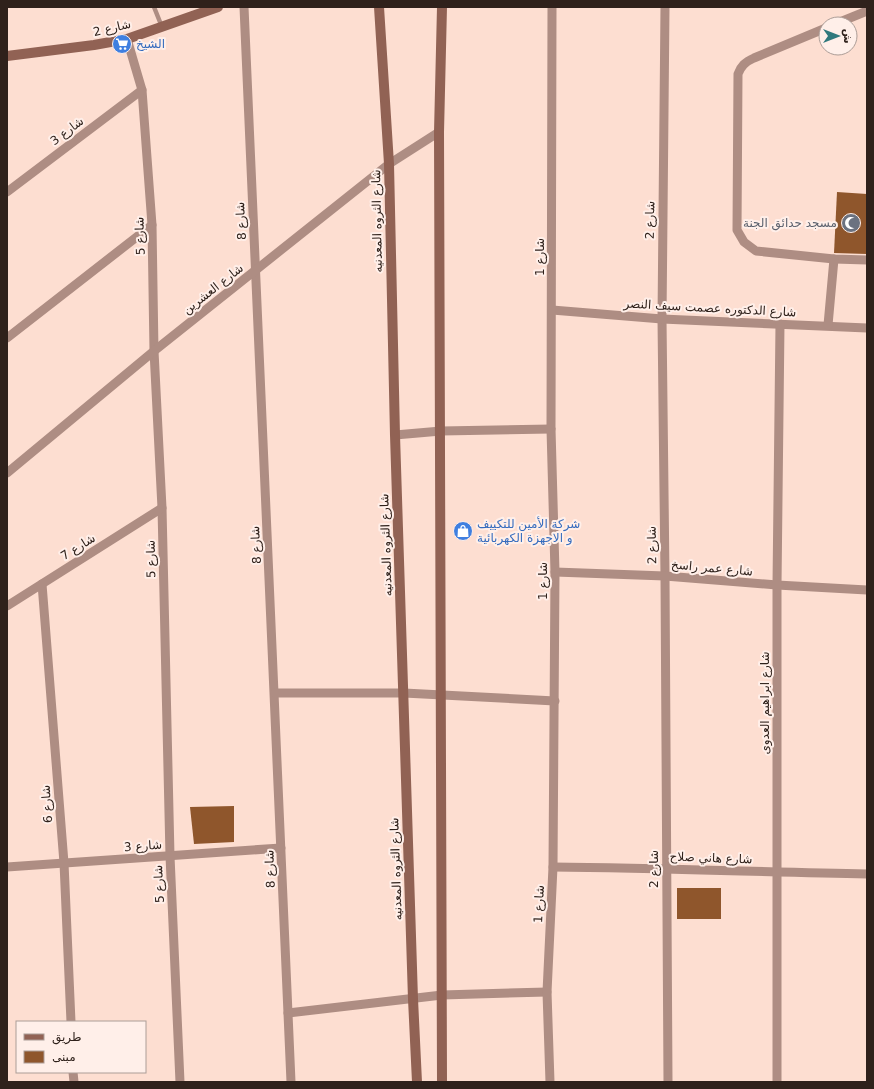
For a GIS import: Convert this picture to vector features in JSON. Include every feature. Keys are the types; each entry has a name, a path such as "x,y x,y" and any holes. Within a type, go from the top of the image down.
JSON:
{"street":[{"name":"شارع 8","path":"244,7 291,1082"},
{"name":"شارع الثروه المعدنيه","path":"379,7 389,164 395,435 417,1082"},
{"path":"442,7 439,132 442,695 442,1082"},
{"name":"شارع 1","path":"550,1082 547,992 553,867 555,701 555,572 551,429 552,7"},
{"name":"شارع 2","path":"665,7 662,319 668,1082"},
{"name":"شارع 2","path":"7,56 94,45 127,39 213,8"},
{"path":"853,16 866,10"},
{"path":"818,31 746,61 738,74 737,230 744,242 756,251 834,260 867,260"},
{"name":"شارع 5","path":"127,39 142,90 152,225 154,351 162,508 170,856 180,1082"},
{"name":"شارع 3","path":"7,192 142,90"},
{"name":"شارع العشرين","path":"7,473 154,351 389,164 439,132"},
{"path":"7,338 152,225"},
{"path":"828,326 834,260"},
{"name":"شارع الدكتوره عصمت سيف النصر","path":"552,310 662,319 867,328"},
{"name":"شارع ابراهيم العدوى","path":"777,1082 777,586 780,324"},
{"path":"395,435 441,431 551,429"},
{"name":"شارع 7","path":"7,606 162,508"},
{"name":"شارع عمر راسخ","path":"555,572 665,576 777,586 867,590"},
{"name":"شارع 6","path":"42,584 64,863 71,1021"},
{"path":"275,693 404,693 555,701"},
{"name":"شارع 3","path":"7,867 281,848"},
{"name":"شارع هاني صلاح","path":"553,867 667,868 776,873 867,874"},
{"path":"288,1013 442,995 547,992"}],"lane":[{"path":"154,7 162,27"}],"building":[{"name":"مسجد حدائق الجنة","path":"837,192 867,194 867,254 834,253"},
{"path":"234,806 234,842 194,844 190,807"},
{"path":"677,888 721,888 721,919 677,919"}],"place":[{"name":"الشيخ","path":"122,44"},
{"name":"مسجد حدائق الجنة","path":"851,223"},
{"name":"شركة الأمين للتكييف و الاجهزة الكهربائية","path":"463,531"}]}
